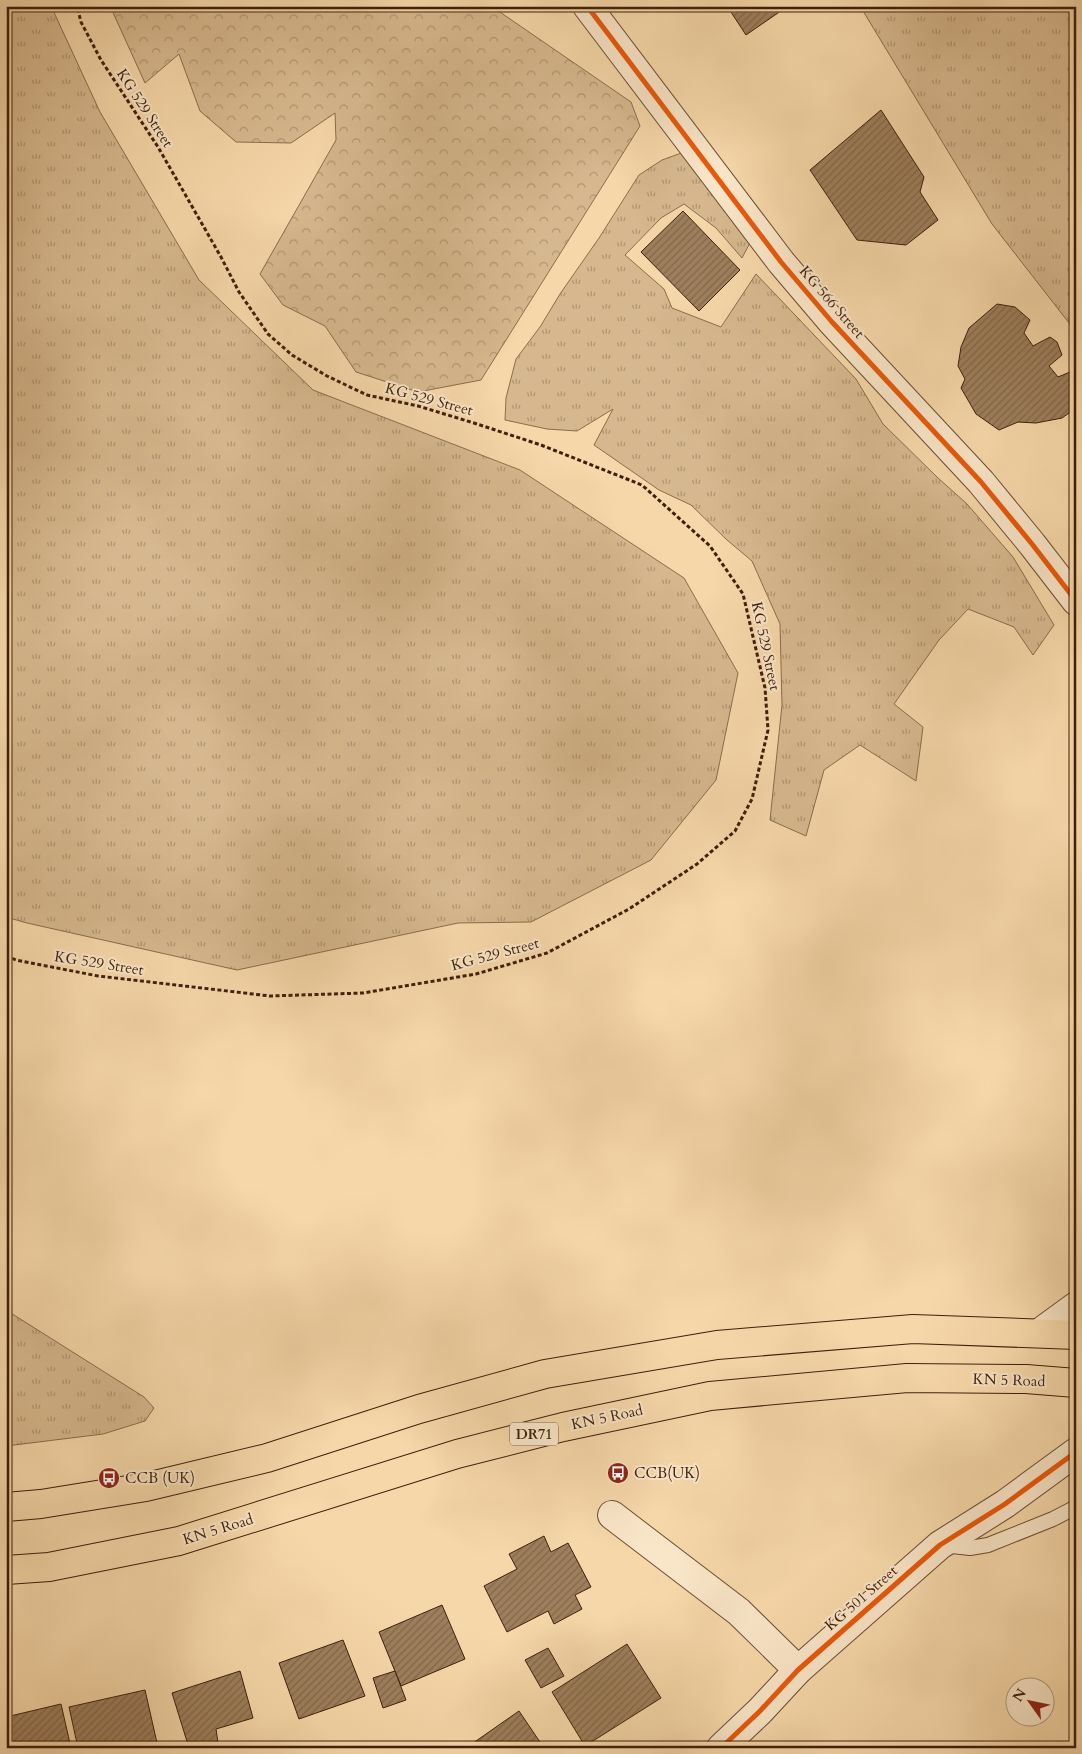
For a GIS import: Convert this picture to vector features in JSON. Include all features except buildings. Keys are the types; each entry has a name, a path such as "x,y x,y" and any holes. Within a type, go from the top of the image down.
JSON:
{"main road":[{"path":"6,1507 41,1504 146,1487 267,1458 419,1409 545,1374 717,1345 913,1329 1076,1335"},
{"name":"KN 5 Road","path":"6,1570 49,1567 179,1541 457,1454 563,1427 710,1396 907,1378 1026,1379 1076,1383"}],"street":[{"name":"KG 566 Street","path":"587,6 781,262 832,322 980,482 1032,544 1076,601"},
{"path":"1039,1333 1076,1306"},
{"name":"KG 501 Street","path":"721,1748 760,1711 798,1670 940,1545 1005,1504 1076,1452"},
{"path":"612,1515 739,1612 798,1670"}],"lane":[{"path":"940,1545 970,1548 988,1545 1053,1519 1076,1507"}],"green space":[{"path":"6,6 51,6 100,112 199,280 313,390 520,470 684,578 738,673 716,780 651,860 531,922 458,923 237,970 6,917"},
{"path":"110,6 491,6 631,102 640,126 481,380 418,392 356,372 325,326 283,305 260,274 336,140 335,113 291,143 236,142 200,111 179,54 145,83"},
{"path":"860,6 1076,6 1076,332 992,224"},
{"path":"684,152 753,237 742,258 716,228 684,204 661,218 625,255 664,289 672,308 721,327 756,274 856,379 883,424 967,504 1013,557 1054,625 1033,655 1014,627 968,609 939,640 894,704 923,727 916,781 860,745 824,770 806,836 770,820 782,705 780,624 752,561 691,505 659,490 594,445 613,409 577,431 547,429 505,420 506,398 516,359 540,327 639,175 662,160"},
{"path":"6,1310 144,1397 154,1408 145,1421 103,1434 6,1446"}],"cycle path":[{"path":"587,6 781,262 832,322 981,482 1076,601"},
{"path":"721,1748 760,1711 798,1670 940,1545 1005,1504 1076,1452"}],"place":[{"name":"CCB(UK)","path":"618,1473"},
{"name":"CCB (UK)","path":"109,1478"}]}
